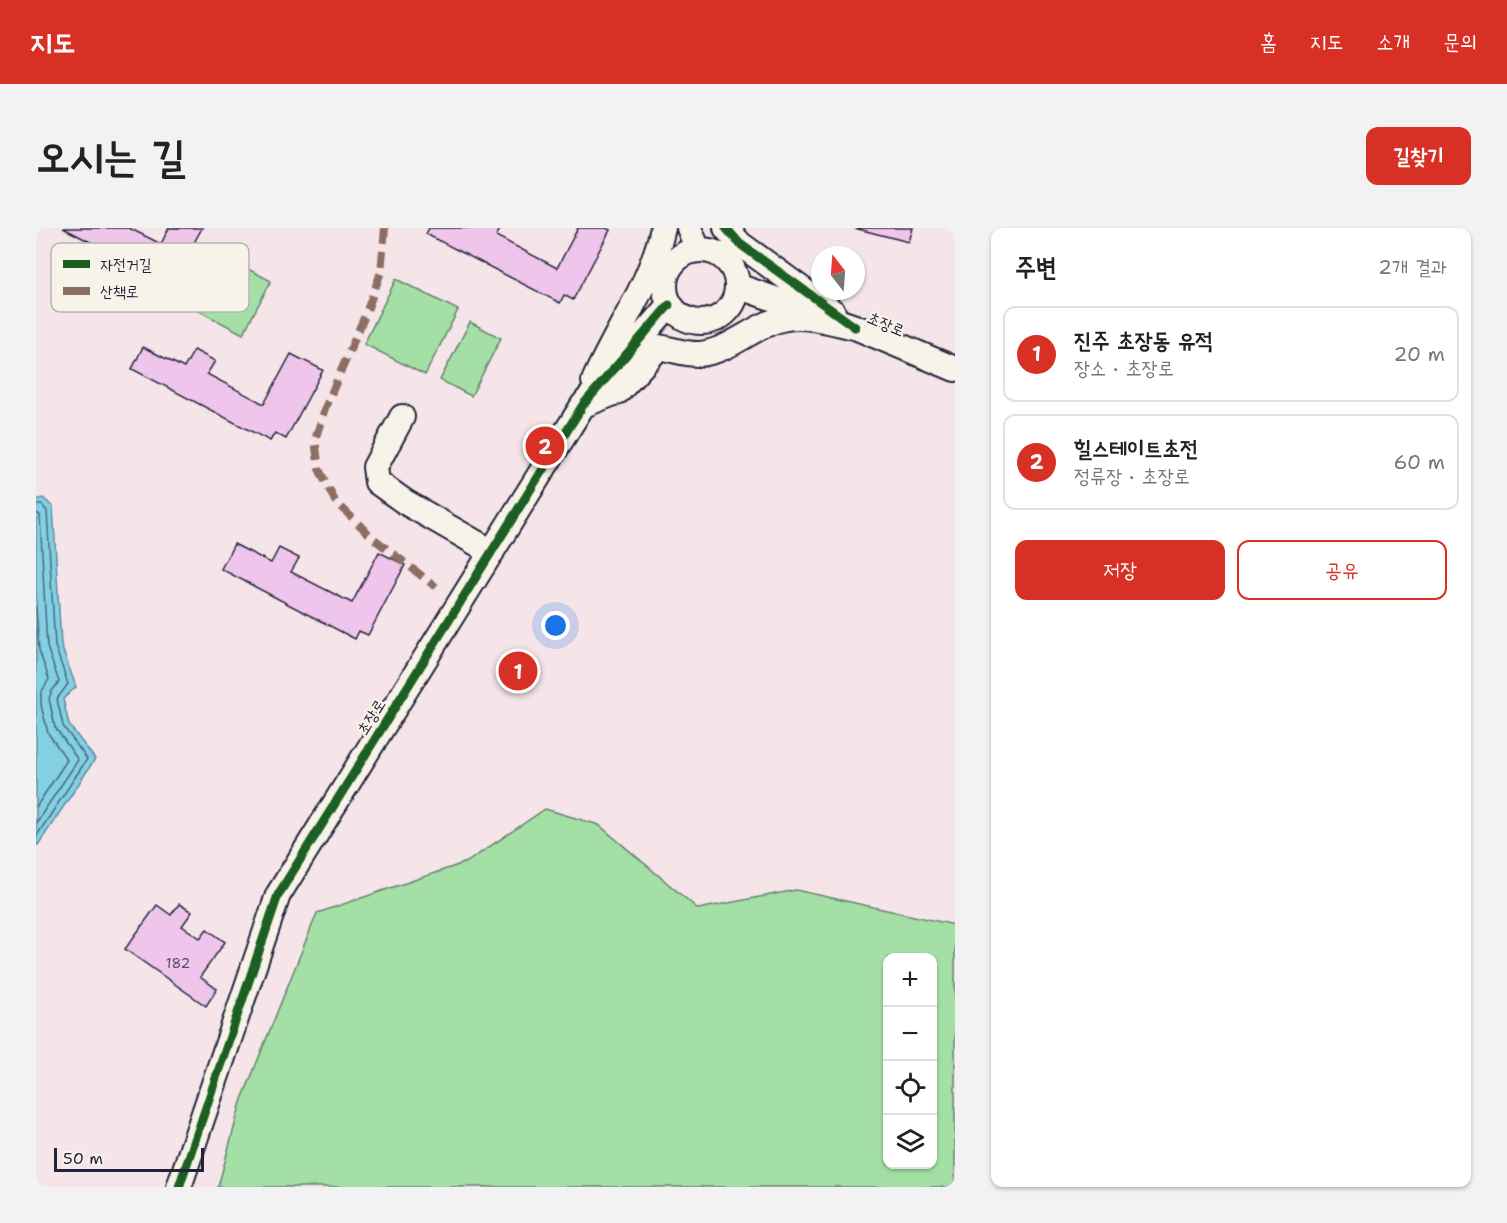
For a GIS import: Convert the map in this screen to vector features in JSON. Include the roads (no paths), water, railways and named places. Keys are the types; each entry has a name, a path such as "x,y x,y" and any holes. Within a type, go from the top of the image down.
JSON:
{"street":[{"path":"583,405 604,357 641,291 663,228"},
{"path":"689,228 698,250"},
{"path":"726,228 740,244 855,327"},
{"path":"698,250 711,251 722,257 731,266 737,286 734,302 726,312 716,320 704,322 692,322 682,318 669,304 664,290 665,278 676,259 698,250"},
{"name":"초장로","path":"737,286 855,327 955,369"},
{"name":"초장로","path":"179,1187 278,895 583,405 669,304"},
{"path":"583,405 619,391 659,347 700,354 729,345 780,319 802,316 855,327"},
{"path":"402,417 375,467 377,482 405,502 492,552"}],"water":[{"path":"43,498 53,507 61,645 76,687 63,699 69,725 95,759 38,845 36,844 36,500"}],"place":[{"name":"힐스테이트초전","path":"545,446"},
{"name":"진주 초장동 유적","path":"518,671"}]}
